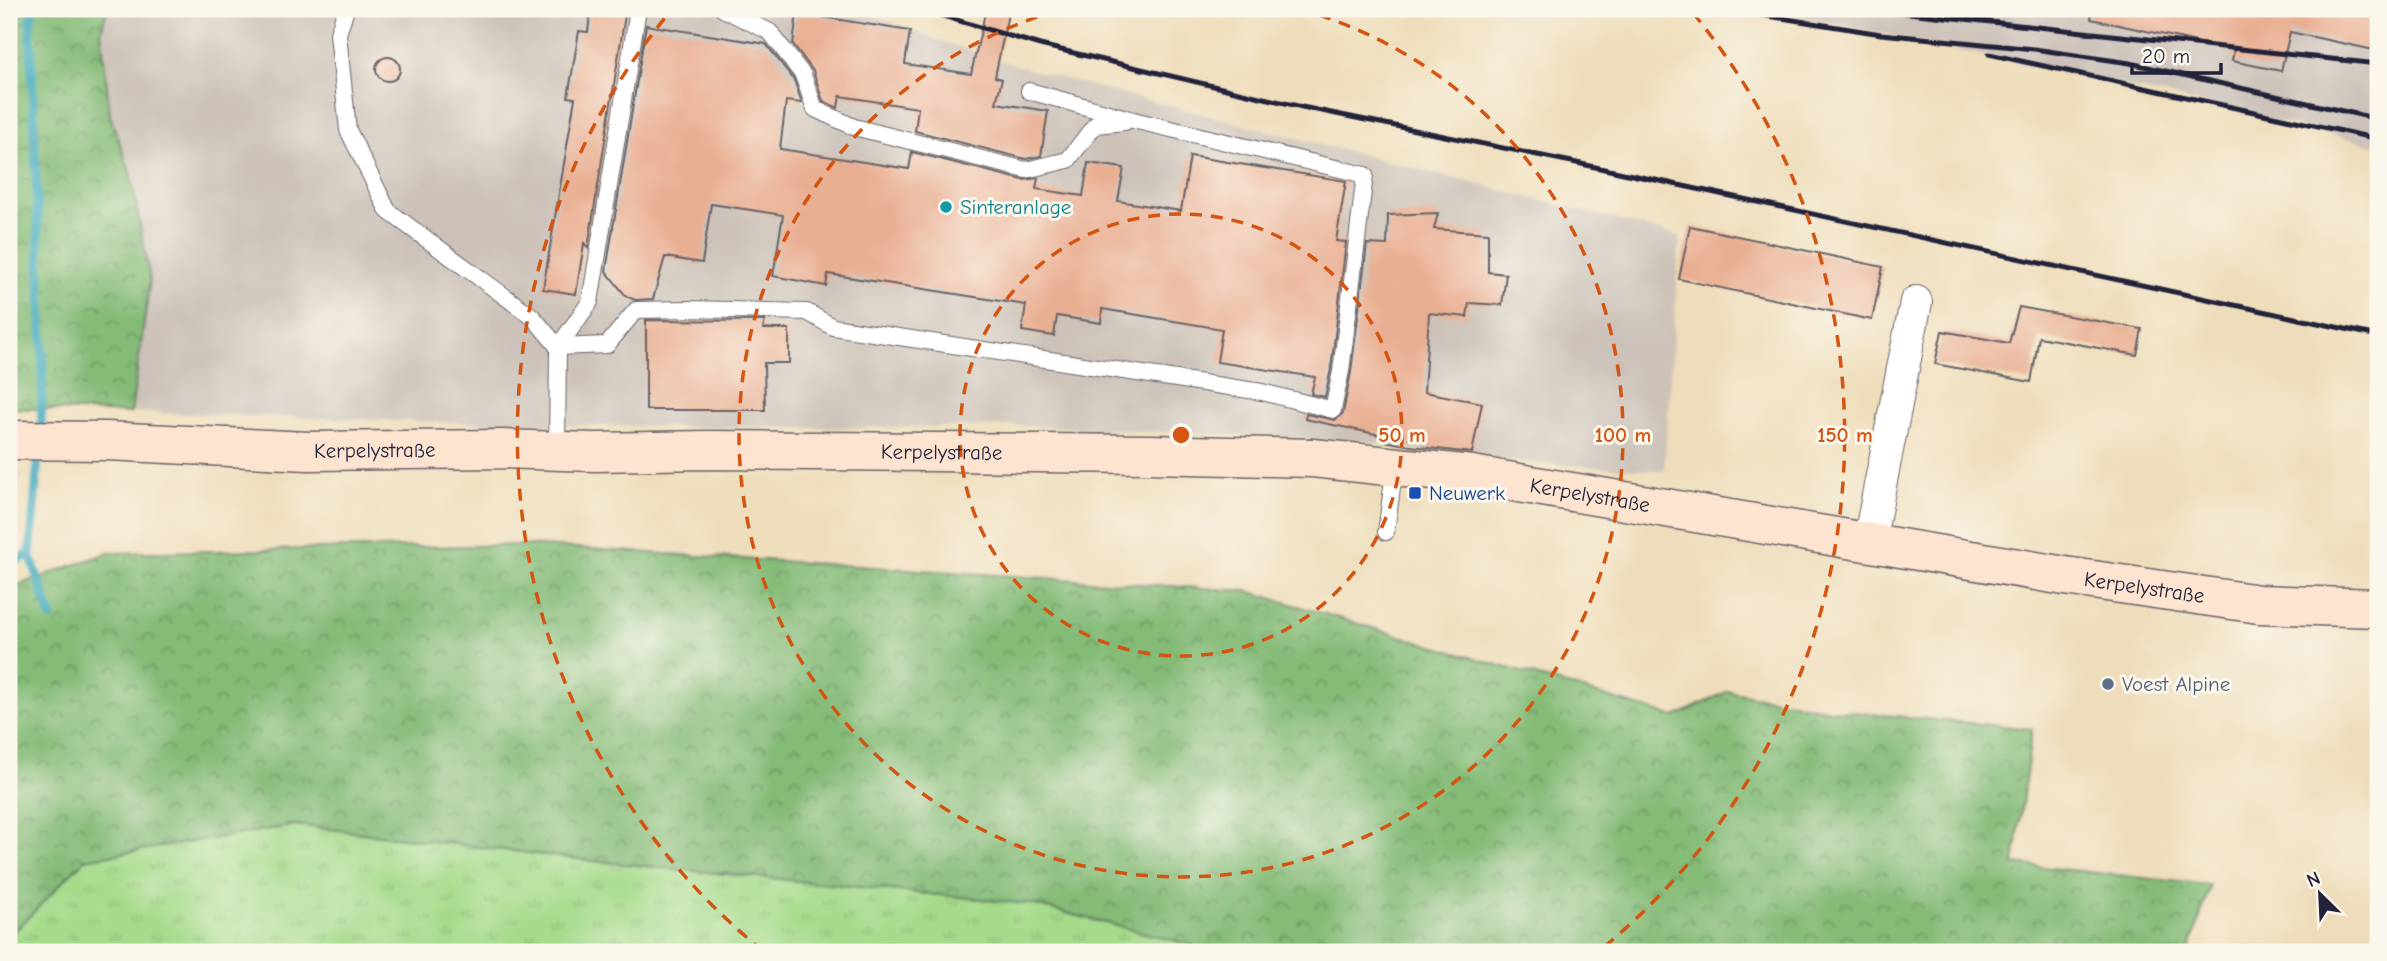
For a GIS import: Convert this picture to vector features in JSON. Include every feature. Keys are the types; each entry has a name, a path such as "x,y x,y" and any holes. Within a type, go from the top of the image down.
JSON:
{"main road":[{"name":"Kerpelystraße","path":"9,440 107,441 308,451 708,450 1313,458 1395,465 1485,478 2066,576 2259,604 2378,608"}],"street":[{"path":"1869,542 1916,302"}],"lane":[{"path":"346,9 338,34 348,130 387,212 533,317 558,347"},
{"path":"557,452 558,347 590,302 638,9"},
{"path":"723,9 770,32 803,75 815,109 854,127 1026,170 1068,160 1095,125 1137,121"},
{"path":"558,347 607,345 636,310 807,312 833,327 1262,392 1333,410 1365,175 1137,121 1029,91"},
{"path":"1386,533 1395,465"}],"shaded area":[{"path":"9,9 857,9 935,39 1037,72 1680,236 1664,471 1471,459 1364,441 1028,426 786,428 548,425 9,408"},
{"path":"1766,9 2378,9 2378,146 2175,97"},
{"path":"9,472 22,473 9,501"}],"green space":[{"path":"9,9 107,9 101,32 110,116 130,172 150,280 131,413 9,408"},
{"path":"526,545 1247,591 1675,717 1728,691 1830,710 2032,729 2014,864 2210,885 2189,952 1194,952 1193,945 1031,904 595,861 296,825 85,859 9,937 9,588 108,553"},
{"path":"296,825 595,861 1031,904 1193,945 1194,952 9,952 9,937 84,859"}],"building":[{"path":"591,9 626,9 588,248 584,243 576,294 543,289 575,98 568,97 579,31 588,32"},
{"path":"986,9 1009,9 995,77 1002,79 996,103 1048,111 1041,156 1026,159 915,131 918,108 840,96 838,108 823,101 813,71 793,44 797,13 910,31 905,64 971,74"},
{"path":"2092,9 2378,9 2378,32 2374,50 2290,32 2281,71 2232,61 2234,50 2091,19"},
{"name":"Sinteranlage","path":"646,25 766,44 794,80 802,103 786,101 780,149 909,169 912,152 1023,180 1038,178 1036,189 1083,196 1088,163 1124,168 1118,201 1181,211 1190,156 1346,181 1336,241 1346,242 1331,369 1325,397 1311,394 1315,377 1217,362 1222,329 1102,309 1101,323 1057,316 1054,336 1022,331 1026,305 828,274 826,286 773,276 783,215 711,204 702,263 665,257 653,299 635,300 626,296 606,271"},
{"path":"388,57 397,60 400,69 397,78 388,81 379,78 376,69 379,60"},
{"path":"1438,213 1434,229 1488,233 1488,272 1506,274 1502,305 1469,303 1467,317 1429,313 1424,392 1482,403 1472,453 1384,441 1385,436 1305,419 1306,414 1335,420 1343,413 1351,372 1367,244 1387,245 1388,215"},
{"path":"1690,226 1883,267 1872,320 1679,279"},
{"path":"2019,307 2142,329 2137,355 2039,337 2031,382 1935,364 1942,331 2009,343"},
{"path":"646,320 765,321 763,329 789,329 789,363 764,363 765,410 646,410"}],"waterway":[{"path":"33,9 30,21 43,351 41,433"},
{"path":"9,565 30,554 39,451"},
{"path":"30,554 51,617"}],"railway":[{"path":"920,9 1040,45 1302,107 1572,162 2378,336"},
{"path":"1724,9 1881,34 2034,49 2130,63 2378,119"},
{"path":"1871,9 2378,64"},
{"path":"1989,54 2378,139"}],"place":[{"name":"Sinteranlage","path":"946,207"},
{"name":"Neuwerk","path":"1415,493"},
{"name":"Voest Alpine","path":"2108,684"}]}
